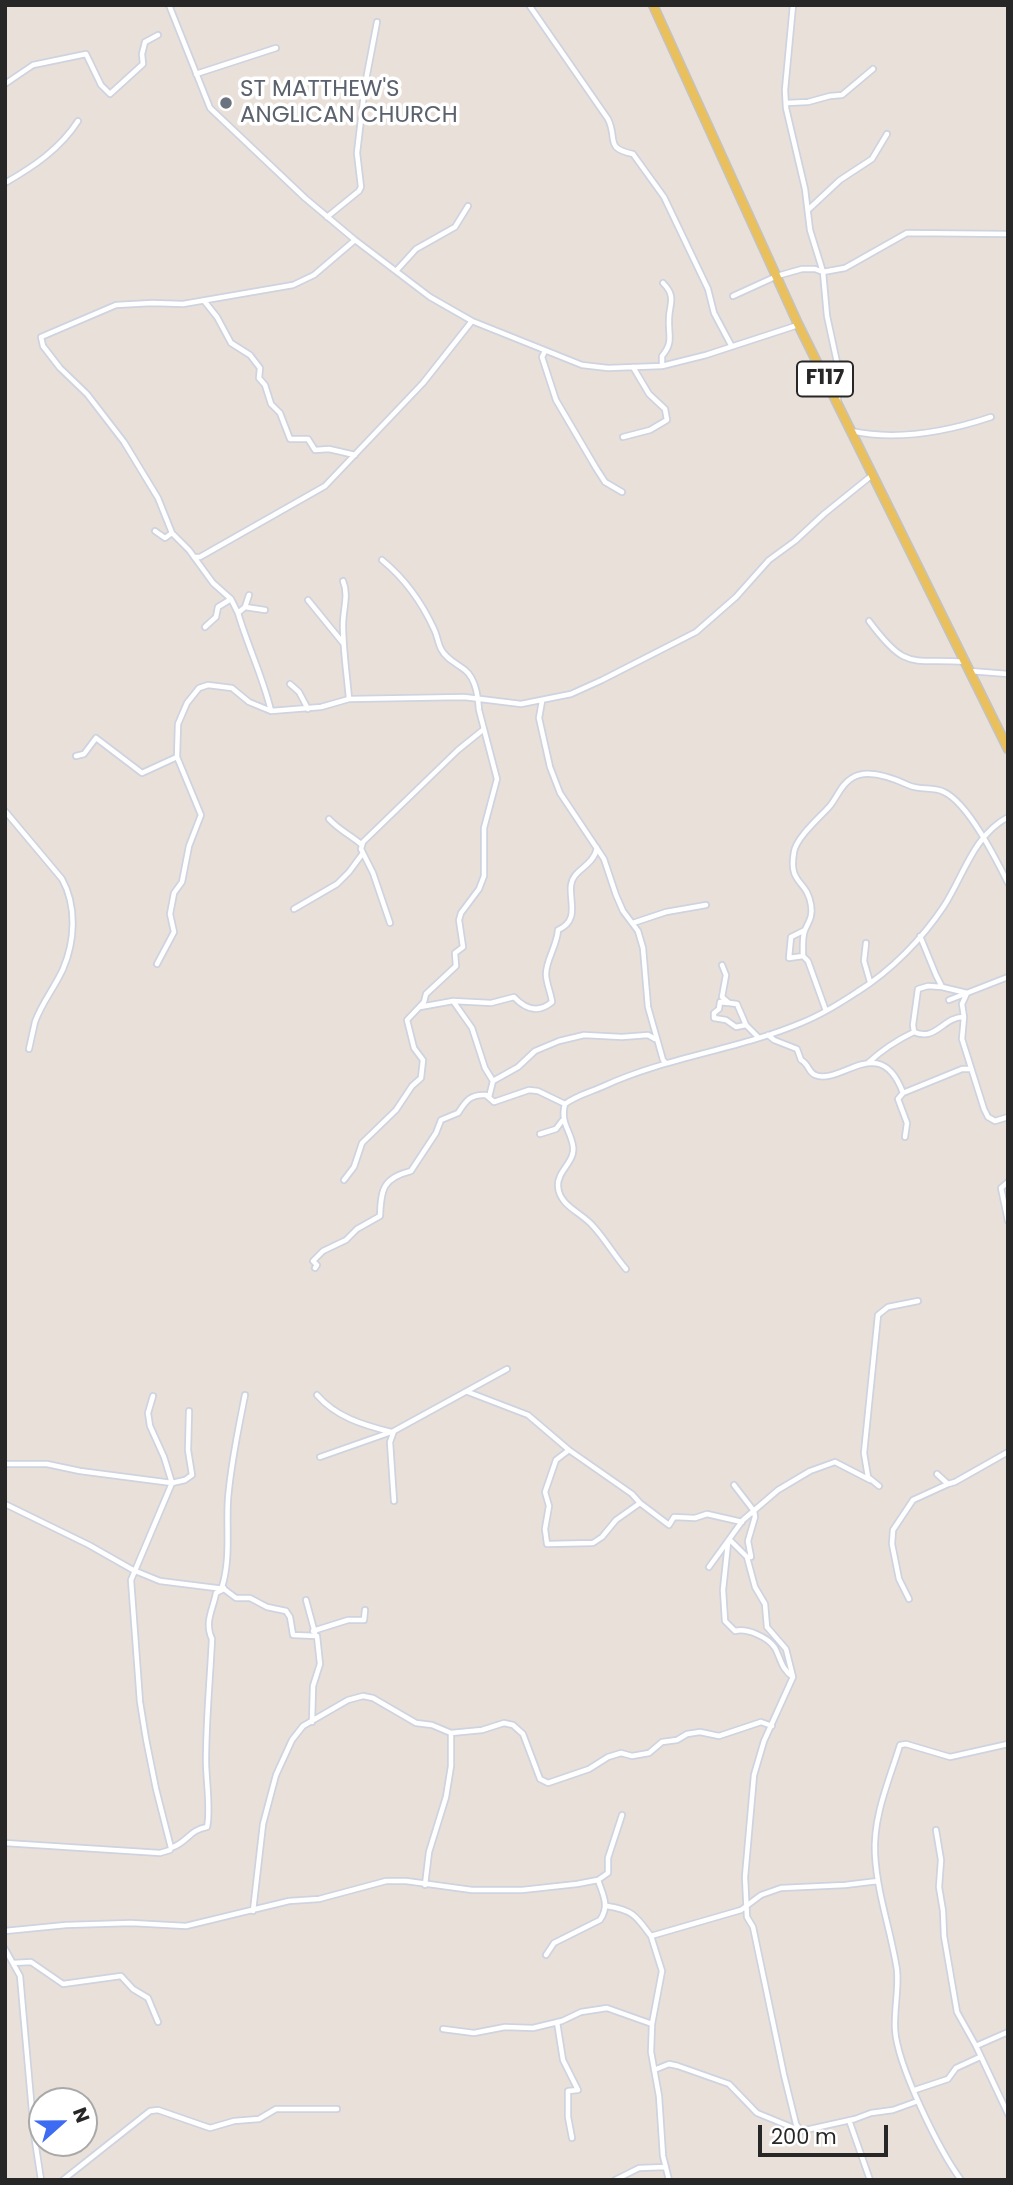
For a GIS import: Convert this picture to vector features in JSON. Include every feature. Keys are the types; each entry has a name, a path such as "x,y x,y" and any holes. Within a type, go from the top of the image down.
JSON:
{"main road":[{"name":"F117","path":"653,5 798,324 1008,748"}],"street":[{"path":"169,5 210,108 256,154 355,240 430,297 472,321 582,365 608,368 662,366 706,355 798,324"},
{"path":"529,5 608,119 615,148 633,154 664,197 708,289 714,313 731,345"},
{"path":"793,5 786,103 810,230 823,272 827,316 838,367 838,407"},
{"path":"327,217 361,187 357,153 365,85 377,22"},
{"path":"5,84 33,65 86,54 102,85 110,94 143,64 145,42 158,35"},
{"path":"196,74 276,48"},
{"path":"786,103 808,102 842,95 873,69"},
{"path":"5,183 48,156 78,121"},
{"path":"808,210 840,180 872,159 887,134"},
{"path":"396,271 416,249 455,228 468,206"},
{"path":"733,296 777,276 802,269 823,272 850,266 907,233 1008,233"},
{"path":"271,711 262,674 231,599 213,583 172,533 158,498 124,442 87,394 60,368 43,346 41,337 116,305 204,302 293,285 314,275 355,240"},
{"path":"662,366 662,356 670,341 669,315 673,305 663,283"},
{"path":"204,302 217,317 230,342 250,355 260,368 259,378 271,404 280,413 290,439 308,439 315,450 329,449 355,455"},
{"path":"194,558 325,486 423,383 472,321"},
{"path":"545,351 542,357 556,400 605,482 622,492"},
{"path":"623,437 650,430 667,420 665,409 649,394 633,367"},
{"path":"850,430 873,436 901,435 959,428 991,417"},
{"path":"157,964 174,932 170,914 174,893 182,881 189,846 201,815 177,757 178,724 187,703 199,688 208,685 232,688 249,702 271,711 308,709 349,699 464,697 511,704 542,701 571,694 696,632 737,597 769,560 871,476"},
{"path":"155,531 164,538 172,533"},
{"path":"344,1180 354,1167 362,1143 396,1110 412,1086 421,1078 424,1060 414,1048 407,1020 424,1002 426,994 456,966 455,953 463,947 459,920 461,913 479,889 484,876 484,828 497,779 479,699 468,672 447,658 440,648 436,632 417,600 396,571 382,559"},
{"path":"343,581 348,594 344,608 344,645 349,699"},
{"path":"238,613 245,607 249,595"},
{"path":"205,627 216,617 218,607 231,599"},
{"path":"309,600 344,645"},
{"path":"245,607 265,610"},
{"path":"869,621 902,657 920,662 966,662"},
{"path":"970,671 1008,674"},
{"path":"290,684 299,692 308,709"},
{"path":"542,701 539,718 550,767 560,793 597,848 610,873 615,895 638,932 643,948 648,1007 655,1039 666,1062"},
{"path":"362,845 458,750 484,729"},
{"path":"76,756 84,754 96,738 142,773 177,757"},
{"path":"803,956 789,958 791,937 805,930 810,924 812,907 807,892 793,875 791,868 794,849 808,833 812,822 830,806 850,778 863,773 898,781 918,790 940,790 953,798 983,836 1008,883"},
{"path":"5,811 62,879 71,906 72,935 69,952 36,1021 29,1049"},
{"path":"565,1104 633,1073 740,1044 799,1024 826,1011 896,962 943,906 983,836 1008,817"},
{"path":"329,820 341,832 349,834 362,845 390,923"},
{"path":"418,1007 453,1001 491,1003 514,997 525,1007 537,1010 550,1004 552,1002 547,968 558,930 568,924 572,915 571,884 576,874 596,857 597,848"},
{"path":"294,909 337,884 363,853"},
{"path":"633,923 666,912 706,905"},
{"path":"805,930 803,956 808,961 826,1011"},
{"path":"920,936 942,986"},
{"path":"866,943 863,961 870,982"},
{"path":"722,965 726,975 722,996 729,1003"},
{"path":"949,1000 1008,977"},
{"path":"914,1032 918,989 942,986 967,993"},
{"path":"967,993 962,1004 962,1039 971,1069 988,1117 995,1121 1008,1117"},
{"path":"453,1001 472,1028 485,1068 493,1081 489,1097"},
{"path":"747,1025 736,1027 726,1020 714,1018 714,1013 719,1009 720,1003 737,1004 747,1025 758,1037"},
{"path":"768,1034 774,1040 797,1049 811,1073 826,1076 868,1063 882,1050 914,1032 932,1034 956,1017 964,1017"},
{"path":"493,1081 519,1067 535,1051 559,1041 584,1035 648,1035 655,1039"},
{"path":"868,1063 893,1073 903,1093"},
{"path":"905,1137 907,1123 898,1099 903,1093 962,1069 971,1069"},
{"path":"315,1268 317,1265 313,1261 323,1251 345,1240 380,1216 385,1184 395,1175 411,1171 436,1133 441,1120 458,1113 469,1097 481,1095 495,1102 529,1090 538,1091 565,1104"},
{"path":"565,1104 565,1128 573,1145 573,1154 559,1180 560,1194 571,1210 590,1222 626,1269"},
{"path":"540,1134 561,1126 564,1117"},
{"path":"1008,1182 1001,1188 1008,1221"},
{"path":"709,1567 742,1522 778,1490 810,1471 835,1462 876,1484 867,1477 864,1453 878,1315 888,1307 918,1301"},
{"path":"320,1457 393,1431 507,1369"},
{"path":"468,1392 528,1415 569,1450 632,1494 669,1525 674,1517 695,1518 707,1514 742,1522"},
{"path":"224,1589 222,1587 229,1534 227,1511 233,1444 245,1395"},
{"path":"317,1395 332,1410 365,1426 393,1431"},
{"path":"153,1396 148,1413 150,1426 172,1483 131,1580 140,1702 156,1789 171,1848"},
{"path":"5,1464 47,1464 172,1483 186,1480 192,1475 188,1450 189,1411"},
{"path":"393,1431 390,1442 394,1501"},
{"path":"569,1450 556,1460 545,1492 549,1506 545,1529 547,1544 593,1543 615,1520 640,1503"},
{"path":"909,1599 899,1579 892,1544 893,1530 913,1500 955,1482 1008,1452"},
{"path":"937,1474 947,1484"},
{"path":"734,1485 754,1511 755,1517 748,1541 751,1557 747,1557"},
{"path":"5,1504 133,1570 160,1581 224,1589 236,1598 250,1598 267,1607 286,1611 290,1617 293,1635 315,1633 348,1620 364,1620 365,1610"},
{"path":"729,1541 747,1557 753,1581 765,1604 767,1627 786,1649 793,1677 764,1741 754,1775 745,1877 747,1917 753,1927 784,2074 796,2124 801,2131"},
{"path":"729,1541 723,1590 725,1621 734,1631 749,1631 773,1645 780,1663 793,1677"},
{"path":"5,1843 167,1852 183,1844 198,1829 207,1827 207,1704 212,1639 209,1616 216,1593 224,1589"},
{"path":"306,1600 320,1664 313,1685 312,1723"},
{"path":"253,1911 263,1824 276,1775 292,1740 303,1726 337,1706 363,1696 380,1702 416,1723 432,1725 451,1733 482,1730 504,1723 513,1725 523,1734 540,1779 548,1783 589,1769 608,1757 621,1753 632,1756 649,1753 662,1742 677,1740 687,1734 700,1732 719,1736 761,1722 772,1726"},
{"path":"425,1885 429,1852 446,1797 451,1766 451,1733"},
{"path":"961,2180 950,2165 919,2101 898,2044 895,2028 897,1974 874,1852 881,1799 900,1745 906,1744 950,1757 1008,1744"},
{"path":"5,1931 66,1925 131,1923 186,1926 289,1901 319,1899 386,1881 472,1890 522,1890 577,1884 598,1880 608,1873 608,1858 622,1815"},
{"path":"936,1830 941,1860 939,1887 944,1937 957,2012 1008,2115"},
{"path":"546,1955 554,1943 600,1920 607,1906 598,1880"},
{"path":"652,1936 747,1907 761,1895 789,1887 878,1881"},
{"path":"607,1906 628,1909 634,1914 652,1936 662,1971 652,2024 651,2052 669,2180"},
{"path":"5,1948 20,1976 34,2134 41,2180"},
{"path":"13,1963 31,1962 63,1984 121,1976 133,1989 148,1998 158,2022"},
{"path":"443,2029 482,2033 505,2027 533,2028 581,2012 607,2008 652,2024"},
{"path":"557,2022 563,2060 578,2090 568,2091 568,2117 572,2138"},
{"path":"976,2046 1008,2032"},
{"path":"915,2090 948,2079 956,2068 980,2057"},
{"path":"654,2070 670,2064 729,2084 757,2113 801,2131 919,2101"},
{"path":"63,2180 150,2111 158,2110 210,2128 234,2120 259,2119 276,2109 337,2109"},
{"path":"849,2120 870,2180"},
{"path":"615,2180 639,2168 666,2167"}],"place":[{"name":"ST MATTHEW'S ANGLICAN CHURCH","path":"226,103"}]}
